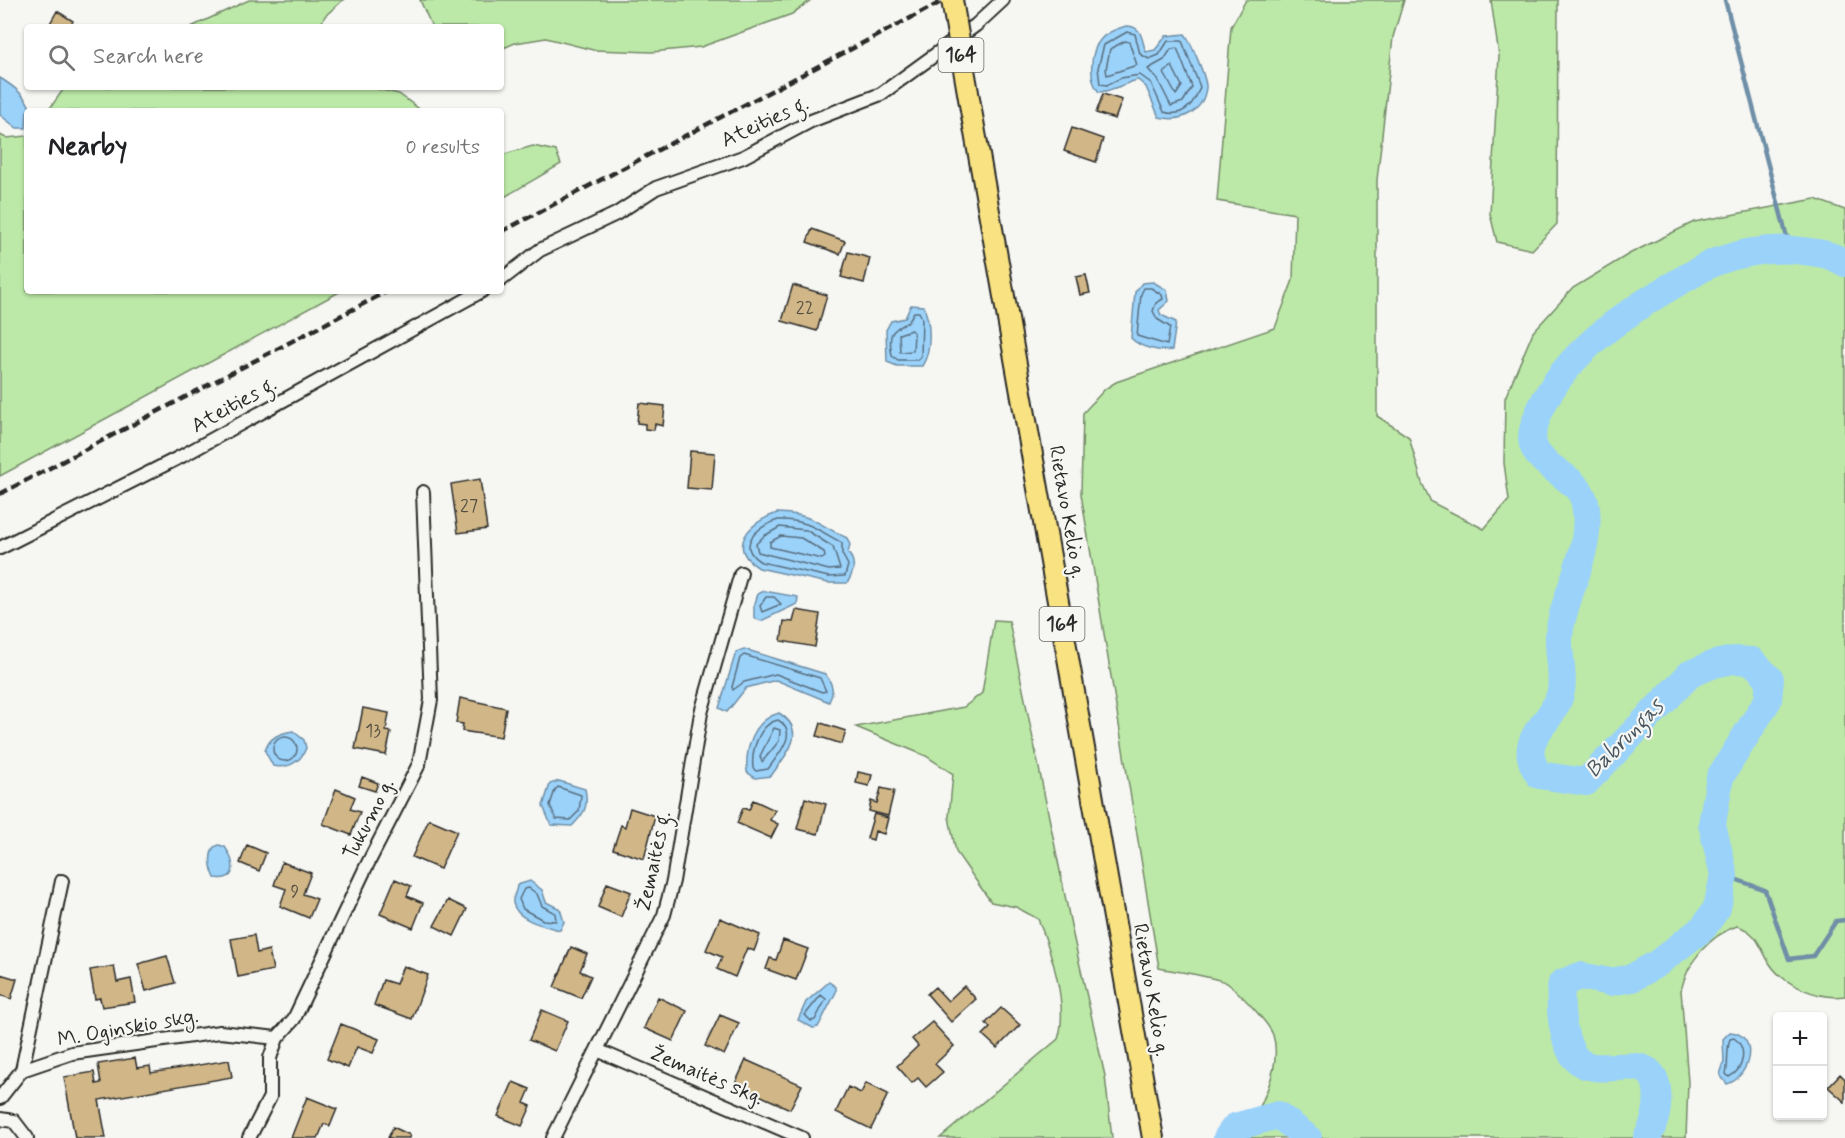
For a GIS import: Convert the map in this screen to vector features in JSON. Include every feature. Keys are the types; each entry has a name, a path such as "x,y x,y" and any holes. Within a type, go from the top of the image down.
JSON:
{"main road":[{"name":"Rietavo Kelio g.","path":"952,0 1153,1138"}],"street":[{"name":"Ateities g.","path":"504,278 540,250 616,214 656,188 743,157 811,121 881,94 976,25 1003,0"},
{"name":"Ateities g.","path":"0,548 182,456 477,294"},
{"name":"Tukumo g.","path":"249,1138 270,1097 270,1058 277,1038 294,1018 365,869 419,764 430,700 423,492"},
{"name":"Žemaitės g.","path":"553,1138 664,915 673,881 701,713 741,573"},
{"path":"0,1098 22,1070 62,880"},
{"name":"M. Oginskio skg.","path":"22,1070 72,1053 220,1032 277,1038"},
{"name":"Žemaitės skg.","path":"597,1050 802,1138"},
{"path":"0,1119 14,1121 27,1138"}],"green space":[{"path":"249,0 343,0 325,16 321,24 197,24"},
{"path":"420,0 811,0 792,14 701,47 652,52 593,50 546,38 515,43 504,48 504,24 431,24"},
{"path":"1246,0 1404,0 1393,37 1377,180 1377,416 1409,437 1422,483 1431,502 1484,529 1509,500 1504,463 1505,398 1533,332 1573,288 1629,254 1694,222 1815,199 1845,210 1845,996 1824,996 1793,984 1776,972 1754,936 1737,926 1717,936 1709,943 1694,960 1681,990 1688,1082 1686,1138 1241,1138 1268,1089 1275,1061 1273,1035 1253,1008 1227,983 1205,976 1159,968 1081,494 1083,413 1105,389 1116,382 1275,328 1293,280 1295,214 1217,201 1231,27"},
{"path":"1491,0 1558,0 1557,224 1532,250 1497,242 1490,214 1499,56"},
{"path":"63,90 382,90 399,94 418,108 50,108"},
{"path":"0,135 6,138 24,136 24,294 335,294 0,476"},
{"path":"533,146 556,151 561,164 504,197 504,154"},
{"path":"994,620 1009,621 1073,935 1105,1076 1112,1138 940,1138 1058,1039 1061,1011 1057,979 1038,919 1016,907 991,902 956,852 949,817 953,774 926,756 856,727 964,707 982,693"}],"water":[{"path":"1126,26 1136,28 1146,52 1155,50 1166,36 1185,34 1206,83 1200,104 1190,114 1175,118 1159,117 1146,87 1138,80 1099,92 1095,87 1092,66 1097,44 1103,37"},
{"path":"0,78 19,92 30,108 24,108 24,128 17,128 0,115"},
{"path":"1153,282 1167,290 1169,301 1159,310 1161,315 1176,322 1172,350 1150,348 1131,338 1135,292 1142,283"},
{"path":"911,305 923,306 926,312 929,344 922,366 897,366 887,362 886,330 891,321 905,318"},
{"path":"777,513 799,515 847,538 850,545 848,553 853,560 854,568 847,583 828,583 759,568 749,560 744,552 745,536 758,522"},
{"path":"764,591 798,597 797,604 761,621 754,618 754,606 758,594"},
{"path":"744,649 825,674 832,687 829,702 776,680 746,688 727,712 719,708 736,652"},
{"path":"779,713 788,720 793,728 792,743 771,776 755,778 747,772 750,744 757,728"},
{"path":"293,731 304,740 306,748 304,753 297,761 289,765 273,766 265,751 269,742 284,733"},
{"path":"559,781 585,789 584,810 572,826 551,825 543,806 550,784"},
{"path":"219,845 225,847 231,858 233,869 228,877 215,878 210,862 214,847"},
{"path":"530,881 542,890 546,902 560,909 564,922 560,930 532,922 516,909 513,901 517,885"},
{"path":"829,982 836,987 836,992 818,1027 813,1028 798,1020 806,1002"},
{"path":"1730,1032 1745,1040 1748,1056 1741,1074 1727,1084 1720,1075 1724,1062 1723,1039"}],"building":[{"path":"57,11 73,21 72,24 50,24"},
{"path":"1103,94 1122,100 1115,119 1096,113"},
{"path":"1072,128 1103,139 1096,162 1064,151"},
{"path":"812,229 845,241 840,254 807,242"},
{"path":"848,252 870,258 864,283 841,277"},
{"path":"1086,275 1090,293 1080,295 1076,277"},
{"path":"793,285 827,295 817,331 782,321"},
{"path":"639,403 665,406 663,426 655,424 654,430 645,429 645,424 637,423"},
{"path":"690,451 715,453 712,490 687,488"},
{"path":"480,479 487,529 458,533 451,484"},
{"path":"796,610 820,614 815,647 781,641 784,621 793,622"},
{"path":"460,698 506,708 501,737 462,731 463,724 456,723"},
{"path":"363,708 389,713 386,731 391,732 386,755 355,749"},
{"path":"821,723 846,731 842,744 817,736"},
{"path":"858,772 872,775 869,786 856,783"},
{"path":"362,777 378,783 375,791 359,786"},
{"path":"881,788 894,791 888,816 869,811 871,801 877,803"},
{"path":"336,789 355,797 350,809 360,812 351,835 323,824"},
{"path":"805,798 826,804 818,834 797,829"},
{"path":"753,800 775,810 770,820 778,824 771,838 737,823 743,808 749,810"},
{"path":"630,808 655,816 644,859 613,849 621,825 625,827"},
{"path":"874,814 888,818 884,834 875,831 873,840 867,838"},
{"path":"429,819 457,831 440,869 412,857"},
{"path":"247,845 266,853 259,871 240,863"},
{"path":"282,862 311,873 303,894 317,899 309,918 280,906 286,889 274,885"},
{"path":"395,879 411,886 407,896 423,903 413,928 380,914"},
{"path":"607,883 631,892 621,917 598,907"},
{"path":"448,900 467,909 454,936 434,926"},
{"path":"720,918 760,935 754,951 747,948 735,977 717,969 722,957 706,950"},
{"path":"254,935 257,953 269,950 273,970 238,977 231,939"},
{"path":"783,940 808,949 796,980 766,969 770,958 776,960"},
{"path":"571,947 587,954 580,971 591,976 581,998 554,987"},
{"path":"167,956 175,983 146,991 138,964"},
{"path":"114,966 117,982 131,979 135,1002 102,1007 100,998 95,999 90,970"},
{"path":"403,966 428,975 412,1019 374,1005 383,980 396,984"},
{"path":"0,974 17,979 11,999 0,995"},
{"path":"964,986 976,999 951,1022 927,994 935,987 948,1001"},
{"path":"658,997 687,1011 673,1041 644,1028"},
{"path":"1001,1008 1020,1025 997,1048 983,1035 990,1028 986,1023"},
{"path":"542,1010 568,1021 555,1051 529,1040"},
{"path":"720,1015 739,1023 724,1055 705,1046"},
{"path":"932,1022 954,1046 935,1064 943,1072 926,1087 918,1078 912,1083 897,1066 918,1046 912,1039"},
{"path":"341,1024 379,1039 373,1053 357,1047 348,1068 327,1059"},
{"path":"135,1058 137,1068 150,1066 151,1073 229,1060 232,1077 99,1100 106,1138 75,1138 64,1077 94,1072 96,1084 101,1083 98,1064"},
{"path":"746,1060 802,1085 790,1109 735,1084"},
{"path":"1840,1074 1845,1079 1845,1102 1828,1087"},
{"path":"513,1082 530,1089 524,1103 531,1106 522,1126 498,1116"},
{"path":"866,1083 888,1094 871,1129 836,1112 848,1087 861,1093"},
{"path":"307,1097 337,1109 330,1126 324,1124 318,1138 291,1138"},
{"path":"393,1127 410,1135 409,1138 388,1138"}],"waterway":[{"path":"1725,0 1790,249"},
{"name":"Babrungas","path":"1647,1138 1655,1120 1658,1102 1653,1077 1647,1070 1638,1067 1593,1067 1583,1064 1576,1058 1570,1050 1563,1027 1562,983 1580,976 1610,982 1632,978 1658,963 1703,928 1717,908 1724,875 1712,824 1720,777 1768,700 1770,679 1752,661 1734,660 1714,664 1690,674 1586,782 1539,775 1532,762 1530,751 1532,742 1560,695 1562,681 1559,636 1567,600 1583,552 1586,517 1584,500 1576,486 1540,458 1532,439 1534,426 1544,402 1558,380 1594,340 1637,307 1709,265 1728,258 1770,250 1825,254 1845,263"},
{"path":"1724,875 1765,890 1789,959 1813,956 1836,921 1845,920"},
{"name":"Babrungas","path":"1227,1138 1235,1127 1278,1115 1308,1138"}],"railway":[{"path":"504,230 945,0"},
{"path":"0,494 382,294"}]}
